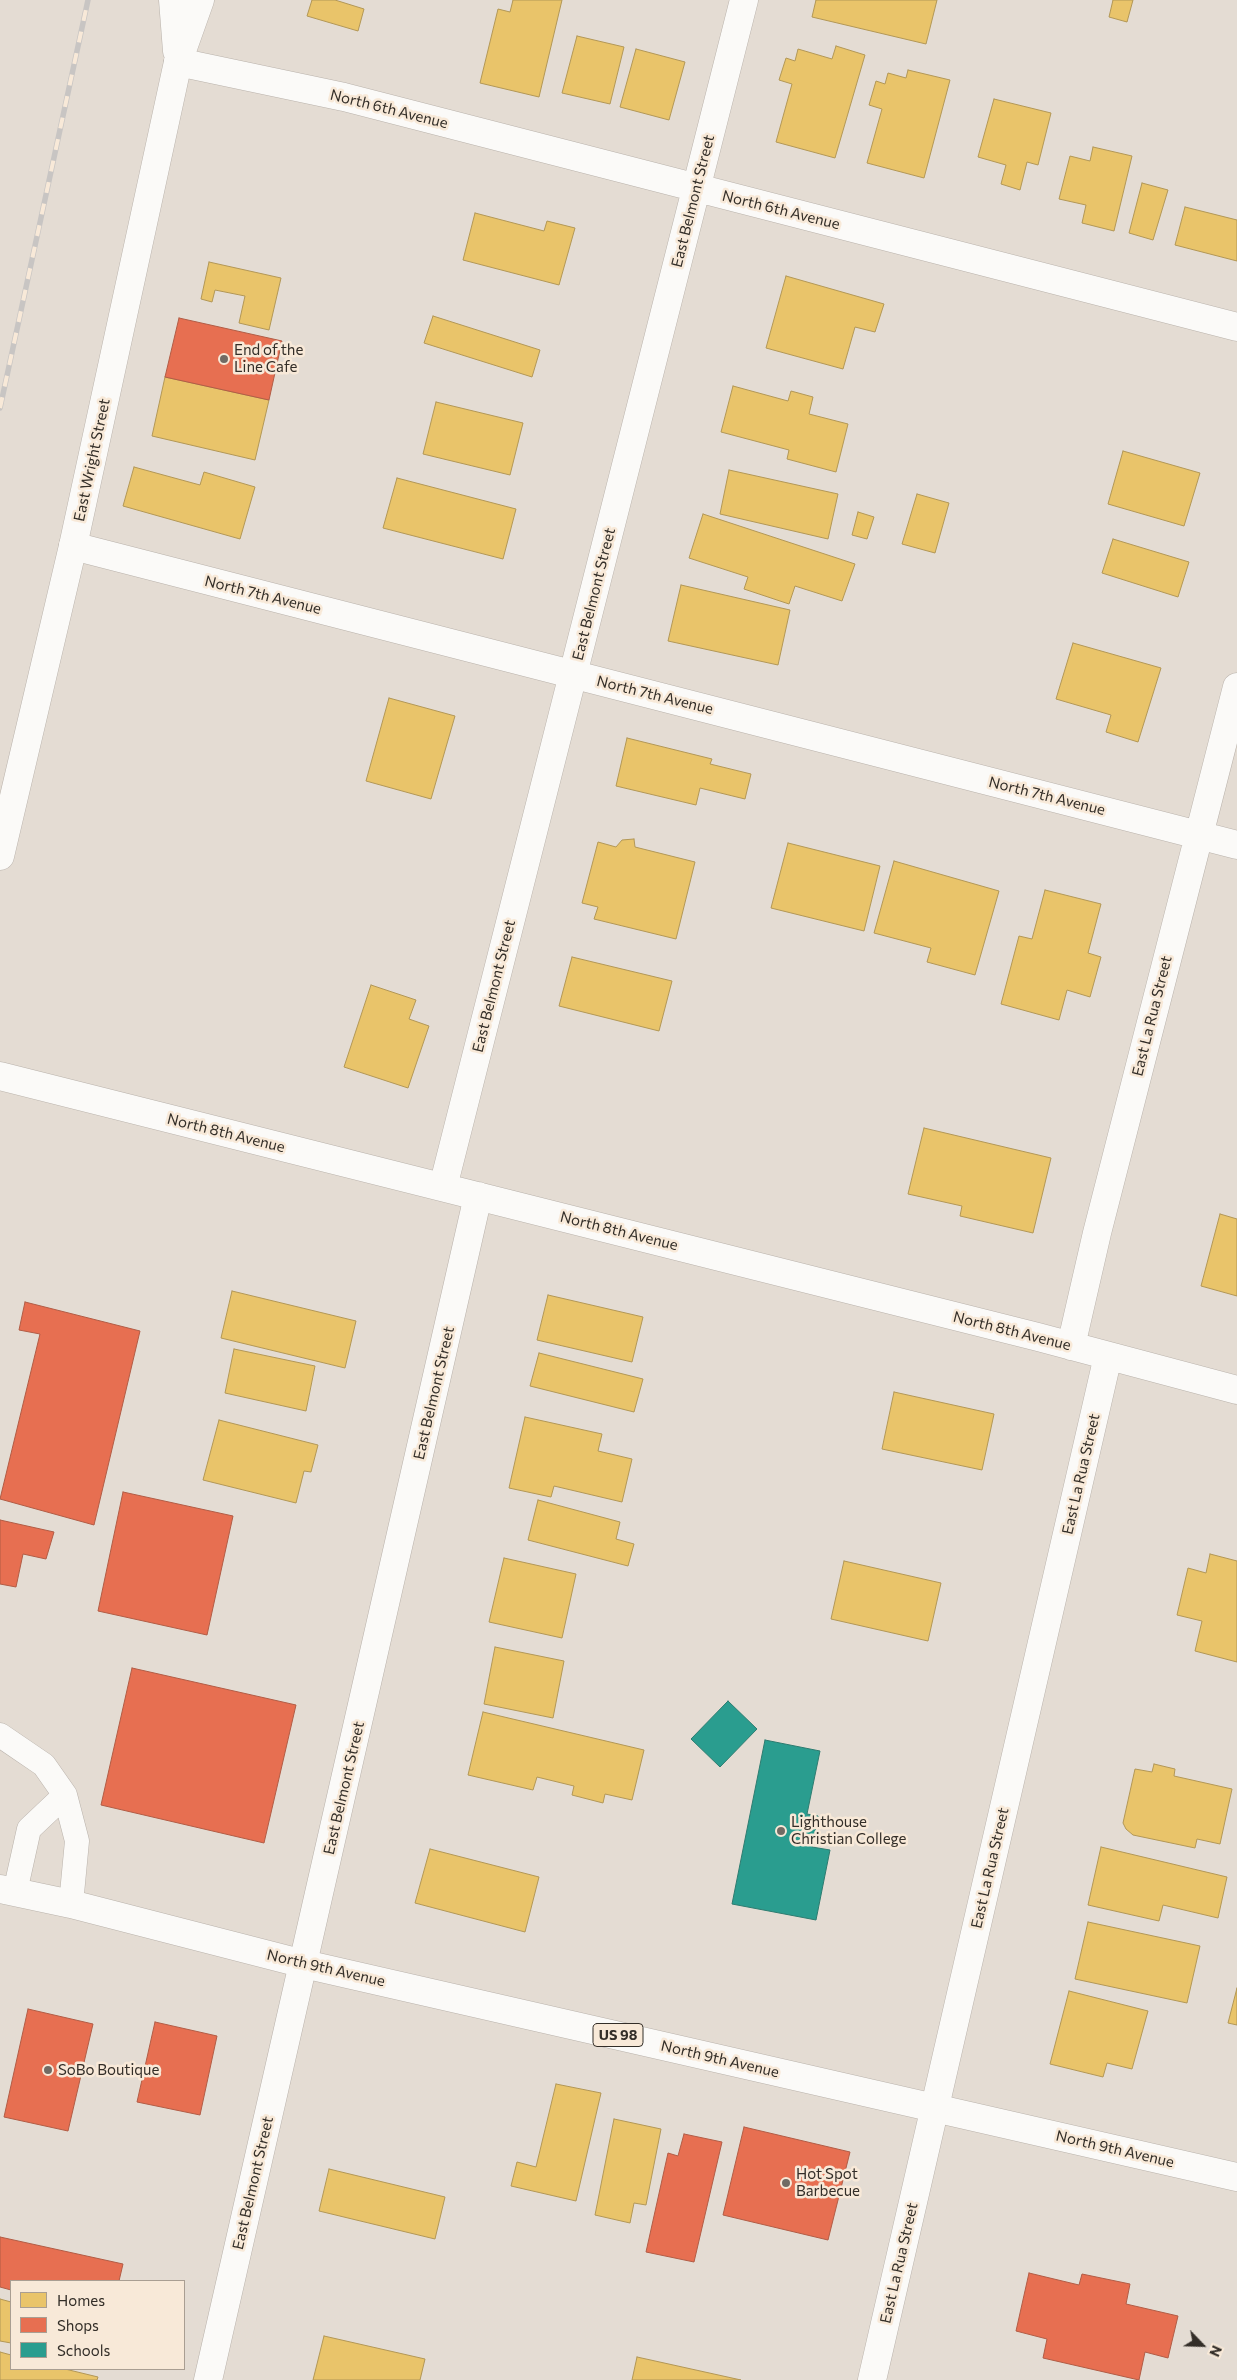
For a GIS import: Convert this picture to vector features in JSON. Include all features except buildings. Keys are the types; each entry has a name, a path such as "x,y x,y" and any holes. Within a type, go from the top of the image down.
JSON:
{"street":[{"name":"East Wright Street","path":"173,0 178,62"},
{"name":"East Wright Street","path":"0,856 73,546 178,62 200,0"},
{"name":"East Belmont Street","path":"443,1187 744,0"},
{"name":"North 6th Avenue","path":"178,62 344,97 1237,327"},
{"name":"North 7th Avenue","path":"73,546 1237,845"},
{"name":"East La Rua Street","path":"1071,1346 1097,1232 1237,688"},
{"name":"North 8th Avenue","path":"0,1076 1071,1346 1237,1390"},
{"name":"East Belmont Street","path":"208,2380 478,1196"},
{"name":"East La Rua Street","path":"872,2380 1108,1356"},
{"name":"North 9th Avenue","path":"8,1891 71,1904 304,1964 1237,2177"}],"lane":[{"path":"0,1736 44,1765 65,1795 77,1841 71,1904"},
{"path":"8,1891 29,1829 65,1795"}],"railway":[{"path":"0,408 88,0"}],"place":[{"name":"End of the Line Cafe","path":"224,359"},
{"name":"Lighthouse Christian College","path":"781,1831"},
{"name":"SoBo Boutique","path":"48,2070"},
{"name":"Hot Spot Barbecue","path":"786,2183"}]}
